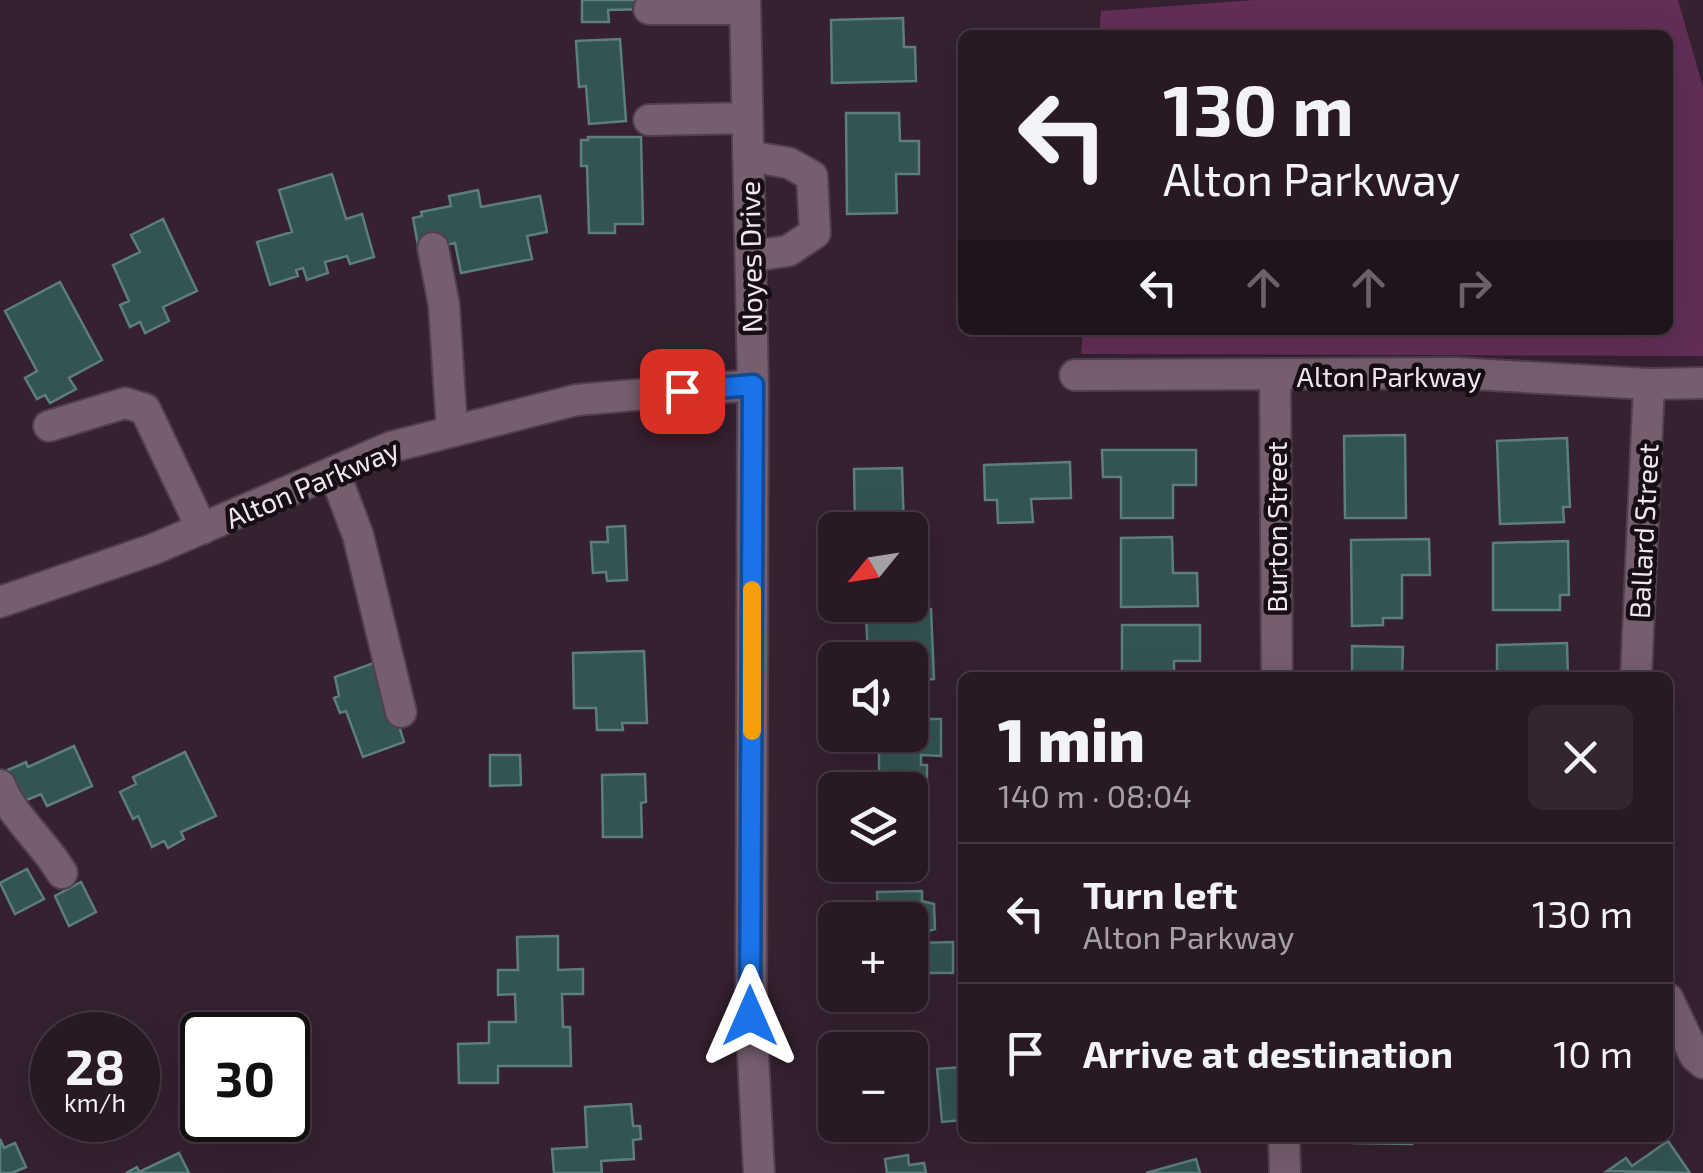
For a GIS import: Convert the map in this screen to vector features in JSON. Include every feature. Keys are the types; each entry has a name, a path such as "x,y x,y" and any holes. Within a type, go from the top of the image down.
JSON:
{"street":[{"path":"648,9 744,4"},
{"name":"Noyes Drive","path":"744,4 753,385 750,1016 759,1173"},
{"path":"650,120 747,118"},
{"path":"748,156 789,163 812,176 815,233 788,251 751,256"},
{"path":"433,248 444,305 452,432"},
{"name":"Alton Parkway","path":"1075,374 1456,373 1703,384"},
{"name":"Burton Street","path":"1274,376 1277,672"},
{"name":"Ballard Street","path":"1636,672 1649,384"},
{"name":"Alton Parkway","path":"0,602 154,549 391,447 576,400 753,385"},
{"path":"50,426 125,402 145,409 202,529"},
{"path":"334,472 358,536 401,712"},
{"path":"0,785 7,803 47,848 62,873"},
{"path":"1673,1010 1695,1056 1703,1063"},
{"path":"1284,1142 1285,1173"}],"shaded area":[{"path":"1255,0 1678,0 1703,87 1703,356 1081,354 1083,335 1673,335 1673,30 1099,30 1101,11"}],"building":[{"path":"582,0 648,0 649,9 608,10 609,22 582,22"},
{"path":"903,18 904,47 915,47 916,81 832,83 831,20"},
{"path":"620,39 626,121 589,124 586,86 579,87 576,41"},
{"path":"846,113 899,113 900,141 919,141 919,174 896,174 897,213 847,214"},
{"path":"641,137 643,224 615,224 615,233 589,233 587,166 581,166 581,140"},
{"path":"332,174 346,219 362,214 374,257 350,264 347,256 325,262 328,273 307,280 303,268 296,270 298,276 270,285 257,242 292,232 279,190"},
{"path":"478,190 481,207 540,196 547,232 527,236 532,259 461,273 455,243 419,251 413,218 422,216 421,212 451,206 449,196"},
{"path":"163,219 197,291 163,307 169,321 145,333 140,322 130,327 120,305 129,301 113,265 140,252 131,235"},
{"path":"60,282 102,360 69,378 76,389 50,403 45,395 37,399 25,378 37,371 5,311"},
{"path":"1405,435 1406,518 1345,518 1344,436"},
{"path":"1567,438 1570,507 1563,507 1564,522 1500,524 1497,441"},
{"path":"1102,450 1196,450 1196,485 1173,485 1173,518 1121,518 1121,477 1103,477"},
{"path":"1070,462 1071,498 1031,499 1033,522 998,523 997,500 985,500 984,465"},
{"path":"902,468 903,512 855,512 854,469"},
{"path":"625,526 627,580 607,581 606,572 593,573 591,542 608,542 607,527"},
{"path":"1172,537 1173,573 1197,573 1198,606 1121,607 1121,538"},
{"path":"1429,539 1430,575 1402,575 1402,618 1383,618 1383,625 1352,626 1351,540"},
{"path":"1568,541 1569,595 1560,595 1560,610 1493,610 1493,543"},
{"path":"931,609 934,679 928,679 928,642 867,642 866,622 928,622"},
{"path":"1122,625 1200,625 1200,661 1174,661 1174,672 1122,672"},
{"path":"1567,643 1568,672 1497,672 1497,645"},
{"path":"1352,646 1403,647 1402,672 1352,672"},
{"path":"644,651 647,723 622,723 623,730 597,730 596,708 574,708 573,653"},
{"path":"379,661 404,742 363,757 346,711 340,713 334,698 339,696 335,677"},
{"path":"928,719 941,719 941,756 921,755 921,765 927,765 927,772 879,772 879,752 928,752"},
{"path":"74,746 92,786 47,806 41,794 22,802 8,770 26,762 28,767"},
{"path":"185,752 216,816 181,832 184,839 168,848 164,841 152,847 138,816 133,819 120,792 136,784 133,777"},
{"path":"490,755 520,755 521,785 490,786"},
{"path":"645,774 642,837 603,837 602,775"},
{"path":"27,869 44,899 15,914 0,883"},
{"path":"81,882 96,912 69,926 55,896"},
{"path":"922,891 922,901 926,902 877,902 877,892"},
{"path":"928,902 934,904 935,929 928,931"},
{"path":"558,936 558,970 583,969 583,994 562,994 563,1027 570,1027 571,1066 498,1066 498,1083 459,1083 458,1044 489,1043 489,1022 516,1022 515,994 498,995 498,970 518,970 517,937"},
{"path":"953,942 953,973 928,973 928,943"},
{"path":"958,1067 958,1120 942,1122 937,1069"},
{"path":"631,1104 633,1126 640,1126 641,1139 633,1140 634,1159 601,1161 602,1173 554,1173 552,1149 587,1147 585,1107"},
{"path":"0,1139 4,1148 15,1143 26,1167 0,1173"},
{"path":"1412,1142 1412,1144 1354,1143"},
{"path":"1669,1142 1690,1173 1607,1171 1626,1158 1632,1166"},
{"path":"179,1153 189,1173 126,1173 137,1167 139,1172"},
{"path":"908,1155 909,1165 924,1163 926,1173 887,1173 885,1159"},
{"path":"1196,1159 1200,1173 1146,1173"}],"slow traffic":[{"path":"752,590 752,731"}],"route":[{"path":"682,391 753,385 750,1016"}]}
